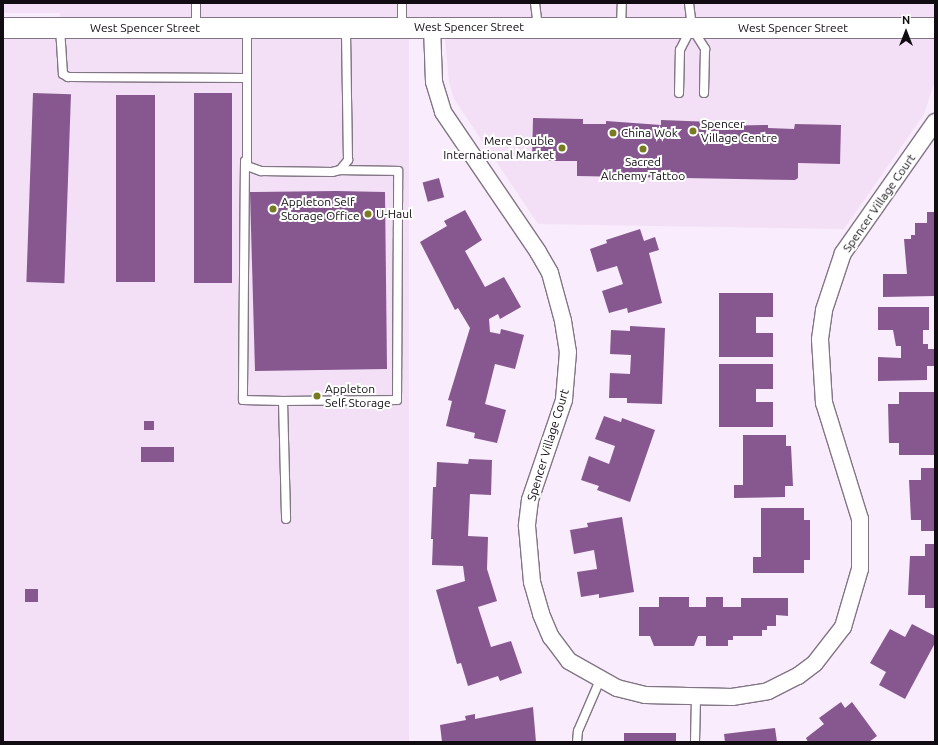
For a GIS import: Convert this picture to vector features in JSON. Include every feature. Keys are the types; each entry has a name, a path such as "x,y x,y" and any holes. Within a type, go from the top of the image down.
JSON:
{"street":[{"name":"Spencer Village Court","path":"432,27 434,82 443,112 538,252 550,273 558,297 568,352 564,400 530,500 528,552 532,582 551,636 569,661 600,680 617,688 645,694 696,698 732,697 768,691 798,676 815,662 843,627 860,569 860,519 824,403 820,340 824,310 843,253 935,122"},
{"name":"West Spencer Street","path":"3,28 935,28"}],"lane":[{"path":"196,3 196,28"},
{"path":"402,3 402,27"},
{"path":"535,3 538,27"},
{"path":"621,27 622,3"},
{"path":"689,3 692,28 705,49 704,93"},
{"path":"245,161 253,170 261,172 340,170 398,171 397,400 243,400 245,161 247,27"},
{"path":"340,170 348,160 346,27"},
{"path":"60,28 63,74 68,78 246,78"},
{"path":"679,93 680,50 692,28"},
{"path":"284,401 286,519"},
{"path":"577,742 578,731 600,680"},
{"path":"695,742 696,698"}],"shaded area":[{"path":"3,3 935,3 935,28 60,28 60,13 3,13"},
{"name":"Appleton Self Storage","path":"3,38 409,38 409,742 3,742"},
{"name":"Spencer Village Centre","path":"445,38 935,38 935,81 924,114 844,229 538,224 454,99 449,82"}],"building":[{"path":"33,93 71,94 64,283 26,282"},
{"path":"194,93 232,93 232,283 194,283"},
{"path":"116,95 155,95 155,282 116,282"},
{"path":"533,118 583,119 583,124 606,124 606,121 661,125 661,120 713,122 713,126 768,125 768,128 794,129 795,124 841,125 840,164 798,163 798,178 795,180 577,176 577,161 532,161"},
{"path":"439,178 444,197 428,202 423,182"},
{"path":"250,192 385,192 387,369 255,371"},
{"path":"465,210 482,240 465,251 485,287 504,277 521,307 500,319 498,314 489,319 490,332 500,334 501,329 524,335 515,369 495,364 485,404 506,410 497,443 474,438 475,433 446,426 452,401 448,400 470,328 458,308 455,310 420,242 447,226 444,221"},
{"path":"927,212 935,212 935,296 883,297 883,274 907,274 904,239 911,239 911,235 915,235 915,223 927,223"},
{"path":"640,229 644,241 655,237 659,250 649,253 662,303 628,313 627,308 609,313 602,291 623,284 617,266 597,272 590,249 607,243 606,240"},
{"path":"719,293 773,293 773,317 756,317 756,333 773,333 773,357 719,357"},
{"path":"878,307 929,307 929,330 923,330 923,344 928,344 928,349 935,349 935,366 927,366 927,380 878,381 878,357 901,358 901,346 896,346 893,330 878,330"},
{"path":"630,326 665,328 662,404 627,403 627,398 609,398 610,373 630,374 631,355 610,354 611,330 630,331"},
{"path":"719,364 773,364 773,389 756,389 756,402 773,402 773,427 719,427"},
{"path":"899,392 935,392 935,455 899,455 899,443 889,443 888,404 899,404"},
{"path":"604,416 621,422 622,418 655,430 630,502 597,490 599,486 581,480 589,456 609,464 615,446 595,439"},
{"path":"144,421 154,421 154,430 144,430"},
{"path":"743,435 786,435 786,446 791,446 793,486 785,486 785,497 734,498 734,485 743,485"},
{"path":"141,447 174,447 174,462 141,462"},
{"path":"469,459 492,460 491,495 470,494 468,536 488,537 487,569 497,601 478,607 491,647 511,641 522,673 500,681 498,676 468,686 461,663 457,664 436,590 465,581 463,566 432,565 433,539 431,539 433,487 436,487 437,462 468,464"},
{"path":"921,468 935,468 935,531 921,531 921,520 911,520 909,480 921,480"},
{"path":"761,508 804,508 804,520 810,520 810,560 804,560 804,573 753,573 753,557 761,557"},
{"path":"622,517 634,592 599,598 599,594 581,597 577,572 597,569 594,550 574,554 570,530 588,527 587,523"},
{"path":"925,544 935,544 935,608 925,608 925,595 908,595 910,556 925,556"},
{"path":"25,589 38,589 38,602 25,602"},
{"path":"659,597 689,597 689,607 706,607 706,597 723,597 723,607 741,607 741,598 788,598 788,616 776,615 776,626 767,626 767,630 762,630 762,636 733,636 733,640 728,640 728,646 706,646 706,636 698,636 694,646 654,646 650,636 639,636 639,607 659,607"},
{"path":"912,624 935,636 935,643 905,699 879,685 886,672 870,663 890,629 905,637"},
{"path":"841,702 845,708 852,702 877,736 869,742 808,742 806,738 824,724 819,718"},
{"path":"533,707 536,742 442,742 440,725 466,720 465,716 475,714 475,719"},
{"path":"775,728 777,742 725,742 724,734"},
{"path":"624,733 676,733 676,742 624,742"}],"place":[{"name":"Spencer Village Centre","path":"693,131"},
{"name":"China Wok","path":"613,133"},
{"name":"Mere Double International Market","path":"562,148"},
{"name":"Sacred Alchemy Tattoo","path":"643,149"},
{"name":"Appleton Self Storage Office","path":"273,209"},
{"name":"U-Haul","path":"368,214"},
{"name":"Appleton Self Storage","path":"317,396"}]}
